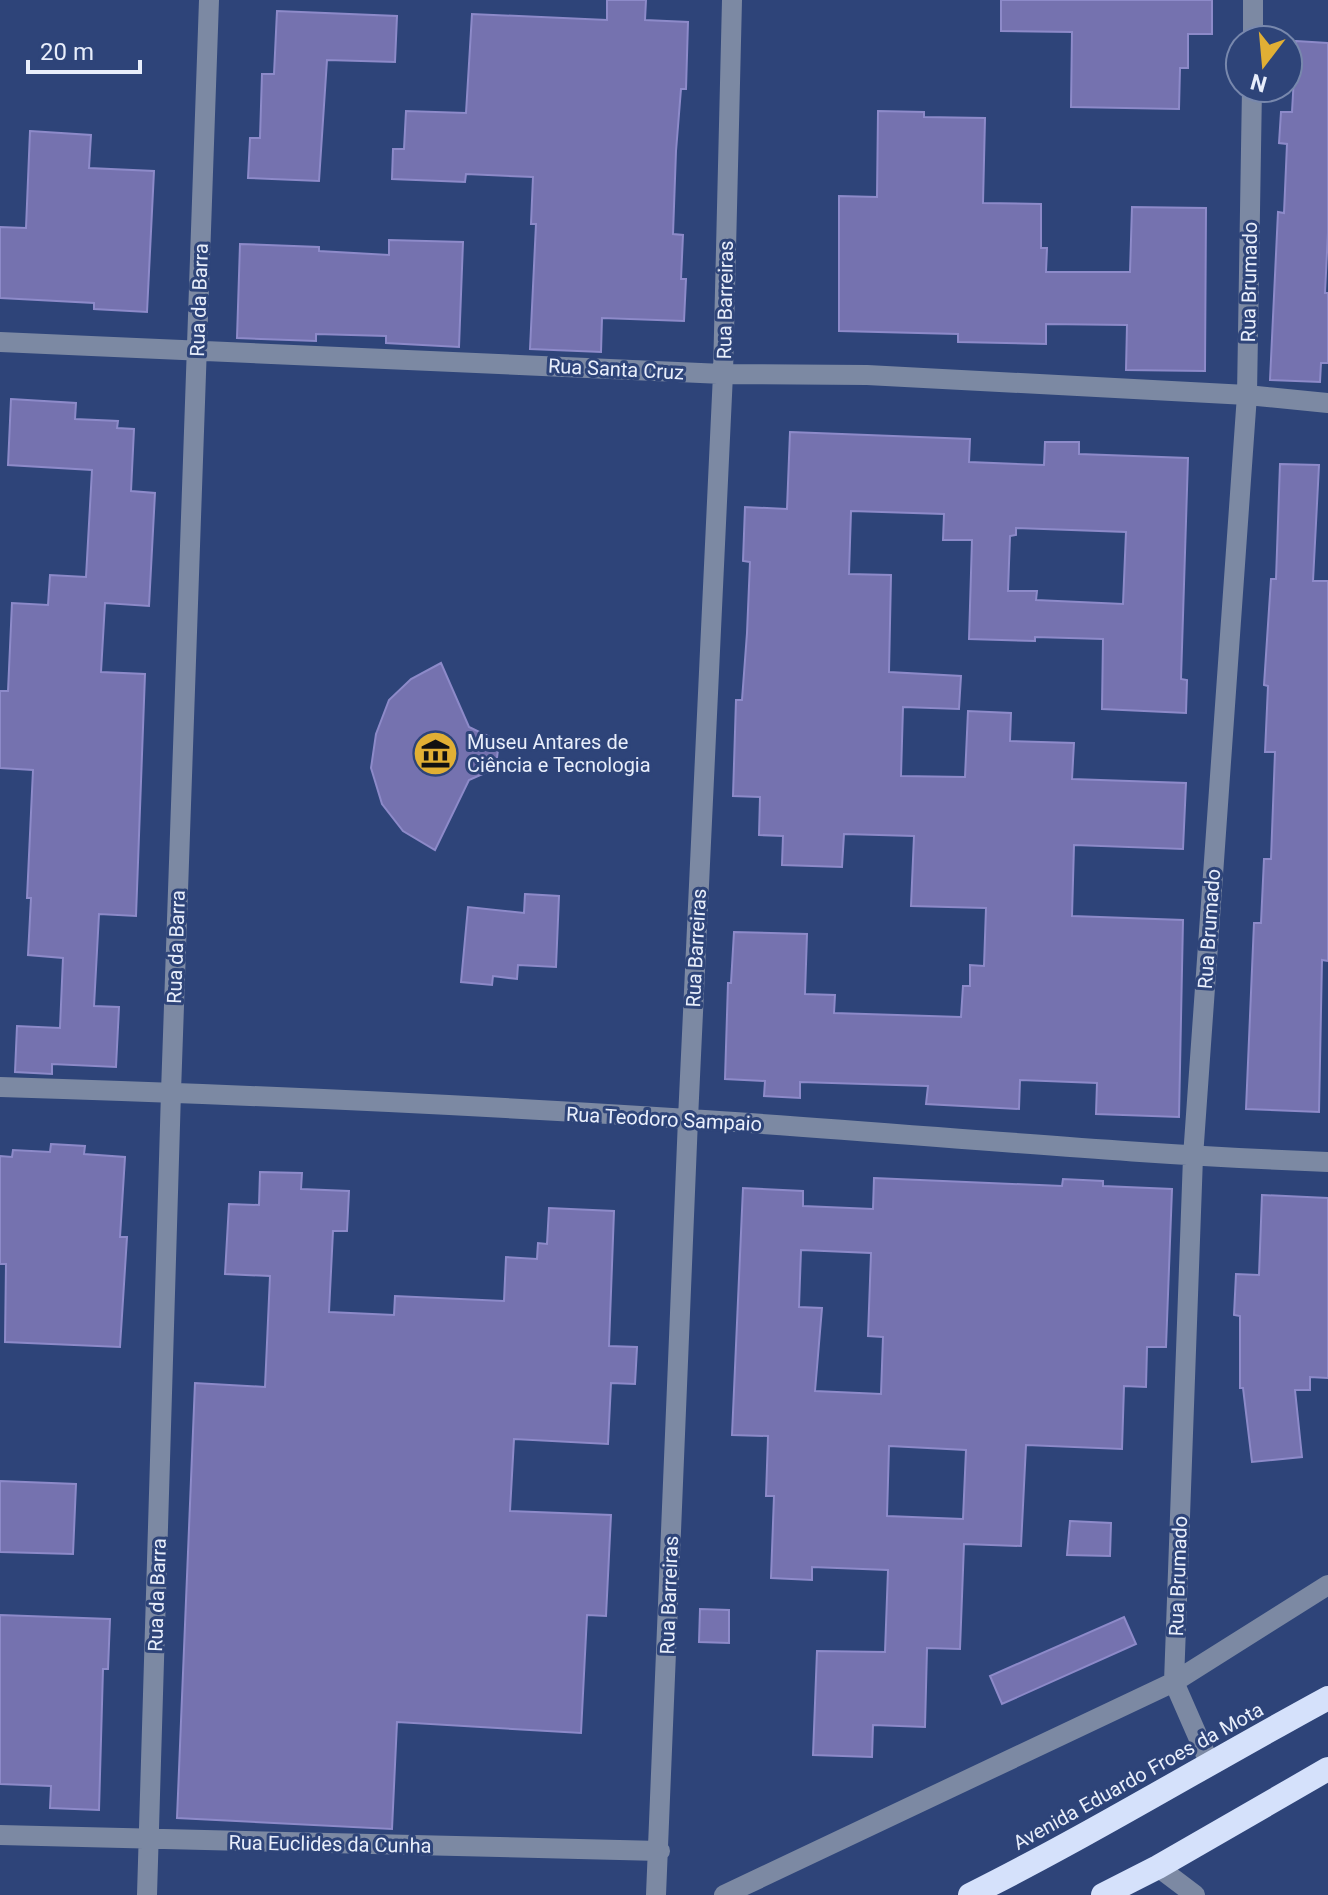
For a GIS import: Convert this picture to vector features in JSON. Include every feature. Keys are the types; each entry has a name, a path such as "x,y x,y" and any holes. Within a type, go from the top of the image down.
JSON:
{"highway":[{"name":"Avenida Eduardo Froes da Mota","path":"970,1895 1040,1860 1209,1762 1328,1698"},
{"path":"1103,1895 1158,1867 1328,1769"}],"street":[{"name":"Rua da Barra","path":"147,1895 209,0"},
{"name":"Rua Barreiras","path":"656,1895 723,374 732,0"},
{"path":"1253,0 1253,24"},
{"name":"Rua Brumado","path":"1209,1762 1174,1682 1193,1157 1247,395 1252,104"},
{"name":"Rua Santa Cruz","path":"0,342 723,374 867,375 1247,395 1328,403"},
{"name":"Rua Teodoro Sampaio","path":"0,1087 171,1092 688,1119 1193,1157 1328,1162"},
{"path":"724,1895 1174,1682 1328,1585"},
{"name":"Rua Euclides da Cunha","path":"0,1835 660,1851"},
{"path":"1158,1867 1195,1895"}],"building":[{"path":"607,0 646,0 645,20 688,22 686,89 681,89 676,151 673,234 683,235 681,279 686,279 684,321 602,318 601,352 530,349 536,224 531,224 533,177 466,174 465,182 392,179 393,149 404,149 406,111 466,113 472,14 607,20"},
{"path":"1001,0 1212,0 1212,34 1188,34 1188,68 1180,68 1179,109 1071,107 1072,32 1001,31"},
{"path":"277,11 397,16 395,62 327,60 319,181 248,178 250,138 260,138 262,74 274,74"},
{"path":"1304,42 1328,43 1325,293 1328,293 1328,363 1321,363 1320,382 1270,380 1278,212 1284,213 1287,144 1279,143 1281,112 1292,112 1292,104 1304,104"},
{"path":"878,111 924,112 924,117 985,118 983,203 1041,204 1041,248 1047,248 1046,272 1130,272 1132,207 1206,208 1205,371 1126,370 1127,325 1046,324 1046,344 958,342 958,334 839,331 839,196 877,197"},
{"path":"30,131 91,135 89,168 154,171 147,312 94,309 94,303 0,298 0,227 26,228"},
{"path":"389,240 463,242 459,347 386,343 386,336 316,334 316,341 237,338 240,244 319,247 319,251 389,255"},
{"path":"11,399 76,403 75,419 118,421 117,428 134,429 131,491 155,493 149,606 105,603 101,672 145,674 136,916 99,914 94,1006 119,1007 116,1067 52,1064 52,1074 15,1072 17,1026 60,1028 63,958 28,955 31,898 27,898 33,770 0,768 0,691 8,691 12,603 48,605 50,575 86,577 92,470 8,465"},
{"path":"790,432 970,439 969,462 1044,465 1045,442 1079,442 1079,454 1188,458 1181,679 1187,680 1186,713 1102,709 1103,639 969,639 972,540 943,540 944,514 851,511 849,574 891,575 889,672 961,676 959,709 903,707 901,776 965,777 968,711 1011,713 1010,741 1074,743 1072,779 1186,783 1183,849 1074,845 1072,916 1183,920 1179,1117 1096,1114 1097,1083 1020,1080 1019,1109 926,1104 928,1086 800,1082 800,1098 764,1096 765,1081 725,1079 728,983 731,983 734,932 807,934 805,994 835,995 834,1013 961,1017 963,986 970,986 970,965 984,966 986,908 911,906 914,836 844,834 842,867 782,865 783,836 759,835 760,797 733,796 736,700 742,700 750,562 743,561 745,507 787,509","holes":["1016,528 1126,532 1123,604 1036,600 1037,591 1008,591 1010,536 1016,535"]},
{"path":"1280,464 1319,465 1313,581 1328,581 1328,961 1322,960 1319,1112 1246,1109 1254,923 1261,923 1264,859 1271,859 1275,752 1265,752 1268,686 1264,685 1271,579 1276,579"},
{"name":"Museu Antares de Ciência e Tecnologia","path":"441,663 469,727 492,738 498,750 492,770 469,780 435,850 403,831 382,804 371,768 376,734 389,700 411,679"},
{"path":"525,894 559,896 556,967 518,965 517,979 493,976 492,985 461,982 468,907 524,913"},
{"path":"51,1144 85,1146 84,1154 125,1157 120,1237 127,1237 120,1347 5,1342 6,1264 0,1264 0,1156 12,1157 13,1150 50,1152"},
{"path":"260,1172 302,1173 301,1189 349,1191 347,1231 333,1231 329,1312 394,1315 395,1296 504,1301 506,1257 537,1259 538,1243 547,1244 549,1208 614,1211 609,1346 637,1347 635,1384 611,1383 608,1444 514,1439 510,1511 611,1515 606,1616 587,1615 581,1733 397,1722 392,1829 177,1818 195,1383 265,1387 270,1276 225,1274 229,1204 259,1205"},
{"path":"874,1178 1062,1186 1063,1179 1103,1181 1103,1186 1172,1189 1166,1347 1147,1347 1146,1387 1124,1386 1122,1449 1026,1445 1021,1546 964,1544 960,1649 927,1648 925,1727 873,1725 872,1757 813,1755 817,1651 885,1652 888,1570 812,1567 812,1580 771,1578 774,1496 766,1496 768,1436 732,1435 743,1188 803,1191 803,1206 873,1209","holes":["801,1250 871,1253 868,1336 883,1337 881,1394 815,1391 822,1308 799,1307","889,1446 966,1450 963,1519 887,1516"]},
{"path":"1262,1195 1328,1198 1328,1378 1310,1377 1310,1390 1295,1390 1302,1457 1252,1462 1243,1388 1240,1388 1240,1316 1234,1315 1236,1274 1259,1275"},
{"path":"0,1481 76,1484 73,1554 0,1552"},
{"path":"1070,1521 1111,1523 1110,1556 1067,1555"},
{"path":"700,1609 729,1610 729,1643 699,1642"},
{"path":"0,1615 110,1619 108,1669 103,1669 99,1810 50,1808 51,1786 0,1784"},
{"path":"1124,1617 1136,1644 1002,1704 990,1676"}],"place":[{"name":"Museu Antares de Ciência e Tecnologia","path":"436,754"}]}
